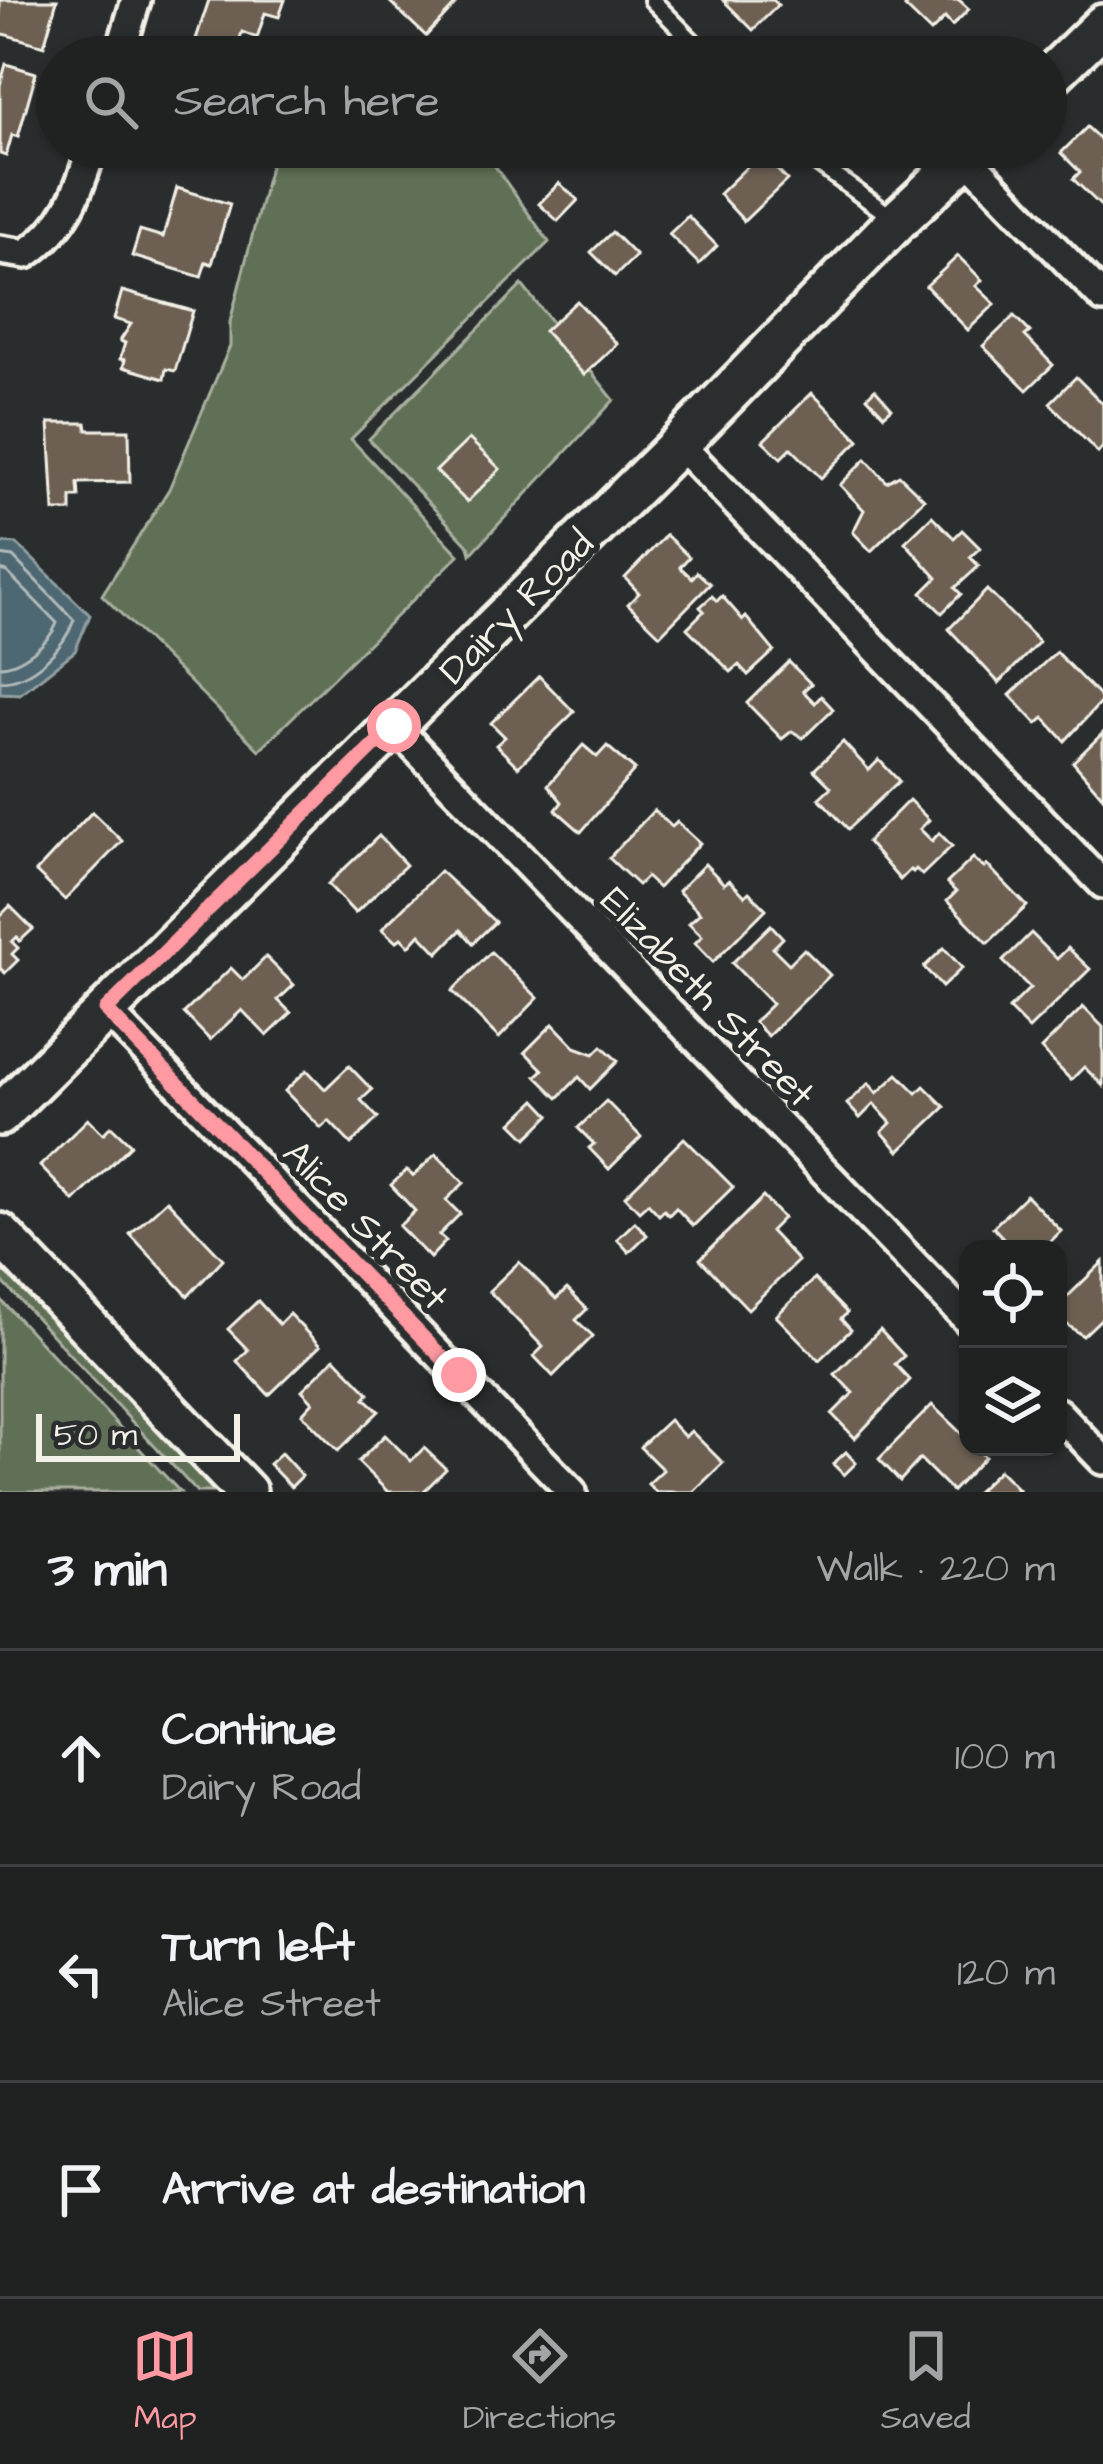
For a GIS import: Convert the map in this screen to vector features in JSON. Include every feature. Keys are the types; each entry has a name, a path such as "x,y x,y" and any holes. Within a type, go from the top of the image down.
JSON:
{"street":[{"path":"125,36 136,0"},
{"path":"1067,60 1103,25"},
{"path":"13,252 51,235 77,198 86,168"},
{"name":"Dairy Road","path":"0,1115 954,168"},
{"path":"985,168 1103,298"},
{"path":"679,444 1103,884"},
{"name":"Elizabeth Street","path":"394,726 959,1311"},
{"name":"Alice Street","path":"106,1010 572,1492"},
{"path":"0,1234 239,1490"},
{"path":"1067,1422 1103,1460"}],"lane":[{"path":"652,0 687,36"},
{"path":"824,168 897,221"}],"green space":[{"path":"270,168 496,168 549,242 351,439 459,555 259,750 102,595 169,489 230,346 230,322"},
{"path":"522,285 614,400 471,554 469,546 369,439"},
{"path":"0,1257 225,1492 197,1492 0,1279"},
{"path":"0,1299 180,1492 0,1492"}],"water":[{"path":"3,543 17,544 90,615 75,651 20,694 0,693"}],"building":[{"path":"0,0 57,0 47,36 36,36 36,44 0,33"},
{"path":"209,0 285,0 279,17 265,13 258,36 242,32 241,36 197,36"},
{"path":"388,0 451,0 456,4 426,36"},
{"path":"723,0 773,0 778,5 753,30"},
{"path":"912,0 959,0 969,9 952,26 945,18 931,32 905,7"},
{"path":"6,64 36,73 18,137 12,135 6,156 0,154 0,85"},
{"path":"1087,127 1103,142 1100,205 1073,179 1080,172 1067,159 1067,147"},
{"path":"746,168 775,168 787,180 744,221 719,194"},
{"path":"559,183 578,200 558,221 539,204"},
{"path":"177,188 230,204 212,264 206,262 201,277 132,256 140,230 163,237"},
{"path":"688,216 717,246 699,264 669,234"},
{"path":"612,232 636,256 615,276 591,252"},
{"path":"958,256 982,280 976,286 995,304 968,330 926,286"},
{"path":"122,291 193,311 175,371 166,369 164,379 123,367 125,360 120,359 125,343 120,341 131,324 114,319"},
{"path":"577,301 617,344 584,375 544,331"},
{"path":"1014,316 1030,332 1025,336 1053,365 1027,390 983,346"},
{"path":"1076,377 1103,404 1103,447 1098,453 1050,403"},
{"path":"875,389 892,408 884,415 867,397"},
{"path":"812,393 859,440 821,478 791,448 781,458 763,441"},
{"path":"49,423 86,423 87,430 129,430 130,482 78,483 79,497 71,497 71,511 54,511"},
{"path":"469,439 500,469 467,502 436,471"},
{"path":"866,459 887,482 899,475 924,499 871,551 853,532 864,510 840,485"},
{"path":"932,516 954,538 962,530 980,548 970,557 979,566 955,588 961,594 942,613 922,593 937,578 905,542"},
{"path":"666,535 689,557 680,567 692,578 697,572 710,584 660,635 628,604 639,593 625,578"},
{"path":"987,590 1039,642 999,683 949,629"},
{"path":"712,596 717,601 722,596 743,620 746,617 774,651 748,675 739,665 731,672 687,628"},
{"path":"1056,652 1103,700 1065,741 1044,718 1037,724 1010,695"},
{"path":"789,662 811,684 803,691 815,703 821,696 833,709 803,738 792,731 782,739 747,703"},
{"path":"539,676 574,712 518,767 496,745 505,737 491,723"},
{"path":"1103,733 1103,797 1073,762"},
{"path":"843,742 869,770 879,760 899,781 848,829 819,798 831,787 814,770"},
{"path":"583,745 597,757 607,746 635,770 581,832 556,810 562,802 548,785"},
{"path":"909,800 929,820 920,829 932,841 939,833 952,846 922,875 910,870 900,880 867,842"},
{"path":"654,810 672,827 677,822 700,843 658,888 646,877 638,885 609,858"},
{"path":"92,812 122,841 65,900 36,872"},
{"path":"379,836 406,865 355,913 328,884"},
{"path":"973,858 984,868 987,865 1027,906 988,943 947,901 956,892 947,883"},
{"path":"705,864 724,884 729,880 766,909 713,962 695,943 702,936 689,923 700,913 678,891"},
{"path":"440,871 495,922 473,943 461,930 438,953 420,934 409,946 401,938 396,942 382,929"},
{"path":"10,906 33,929 12,942 18,948 12,954 18,960 5,973 0,968 0,916"},
{"path":"771,925 783,938 773,948 789,964 804,949 830,975 768,1036 754,1022 772,1004 732,963"},
{"path":"1031,933 1057,959 1068,948 1090,969 1029,1029 1009,1009 1030,988 1003,961"},
{"path":"944,948 962,968 942,987 924,967"},
{"path":"491,952 538,998 499,1038 452,991"},
{"path":"266,957 294,985 278,1000 291,1013 267,1036 242,1010 210,1040 184,1013 231,968 243,980"},
{"path":"1083,1007 1103,1027 1103,1086 1084,1067 1071,1080 1041,1049"},
{"path":"553,1024 575,1047 594,1054 602,1046 618,1061 590,1089 579,1077 558,1098 536,1076 543,1070 525,1052"},
{"path":"349,1066 372,1090 361,1100 378,1118 351,1144 329,1121 321,1128 285,1091 307,1070 325,1089"},
{"path":"898,1074 917,1093 924,1086 945,1107 899,1151 882,1132 891,1123 874,1104 860,1118 847,1104 869,1083 877,1093"},
{"path":"536,1100 550,1115 527,1138 512,1123"},
{"path":"606,1101 641,1137 609,1169 578,1128"},
{"path":"88,1119 103,1134 111,1126 131,1145 74,1201 40,1166"},
{"path":"684,1138 733,1187 693,1226 676,1208 669,1215 664,1210 659,1215 648,1203 639,1211 625,1196"},
{"path":"436,1154 464,1183 446,1200 460,1214 439,1235 446,1241 430,1258 399,1226 415,1211 391,1185 407,1170 413,1176"},
{"path":"1026,1195 1061,1231 1052,1240 1005,1240 993,1227"},
{"path":"763,1197 783,1218 770,1231 798,1261 748,1309 700,1259"},
{"path":"167,1200 223,1259 188,1296 130,1234"},
{"path":"635,1222 647,1235 629,1252 617,1239"},
{"path":"519,1262 556,1299 567,1289 587,1309 576,1320 593,1336 553,1376 534,1356 543,1347 489,1291"},
{"path":"1103,1262 1103,1317 1083,1336 1067,1324 1067,1297"},
{"path":"814,1279 847,1313 841,1319 851,1330 819,1360 776,1316"},
{"path":"258,1301 279,1324 289,1314 320,1346 269,1395 237,1361 248,1350 228,1329"},
{"path":"880,1330 904,1356 895,1364 910,1380 855,1438 832,1414 853,1393 835,1374"},
{"path":"335,1358 369,1393 365,1398 379,1411 338,1451 302,1414 313,1402 302,1390"},
{"path":"932,1405 959,1431 959,1456 985,1457 952,1491 920,1459 900,1481 879,1459"},
{"path":"669,1420 685,1437 691,1431 723,1463 693,1492 656,1492 648,1484 663,1470 640,1447"},
{"path":"385,1435 411,1461 424,1448 446,1469 423,1492 388,1492 358,1462"},
{"path":"846,1452 856,1463 844,1475 833,1464"},
{"path":"281,1453 302,1476 291,1487 269,1464"},
{"path":"999,1470 1018,1489 976,1492"}],"route":[{"path":"394,726 106,1010 459,1375"}]}
